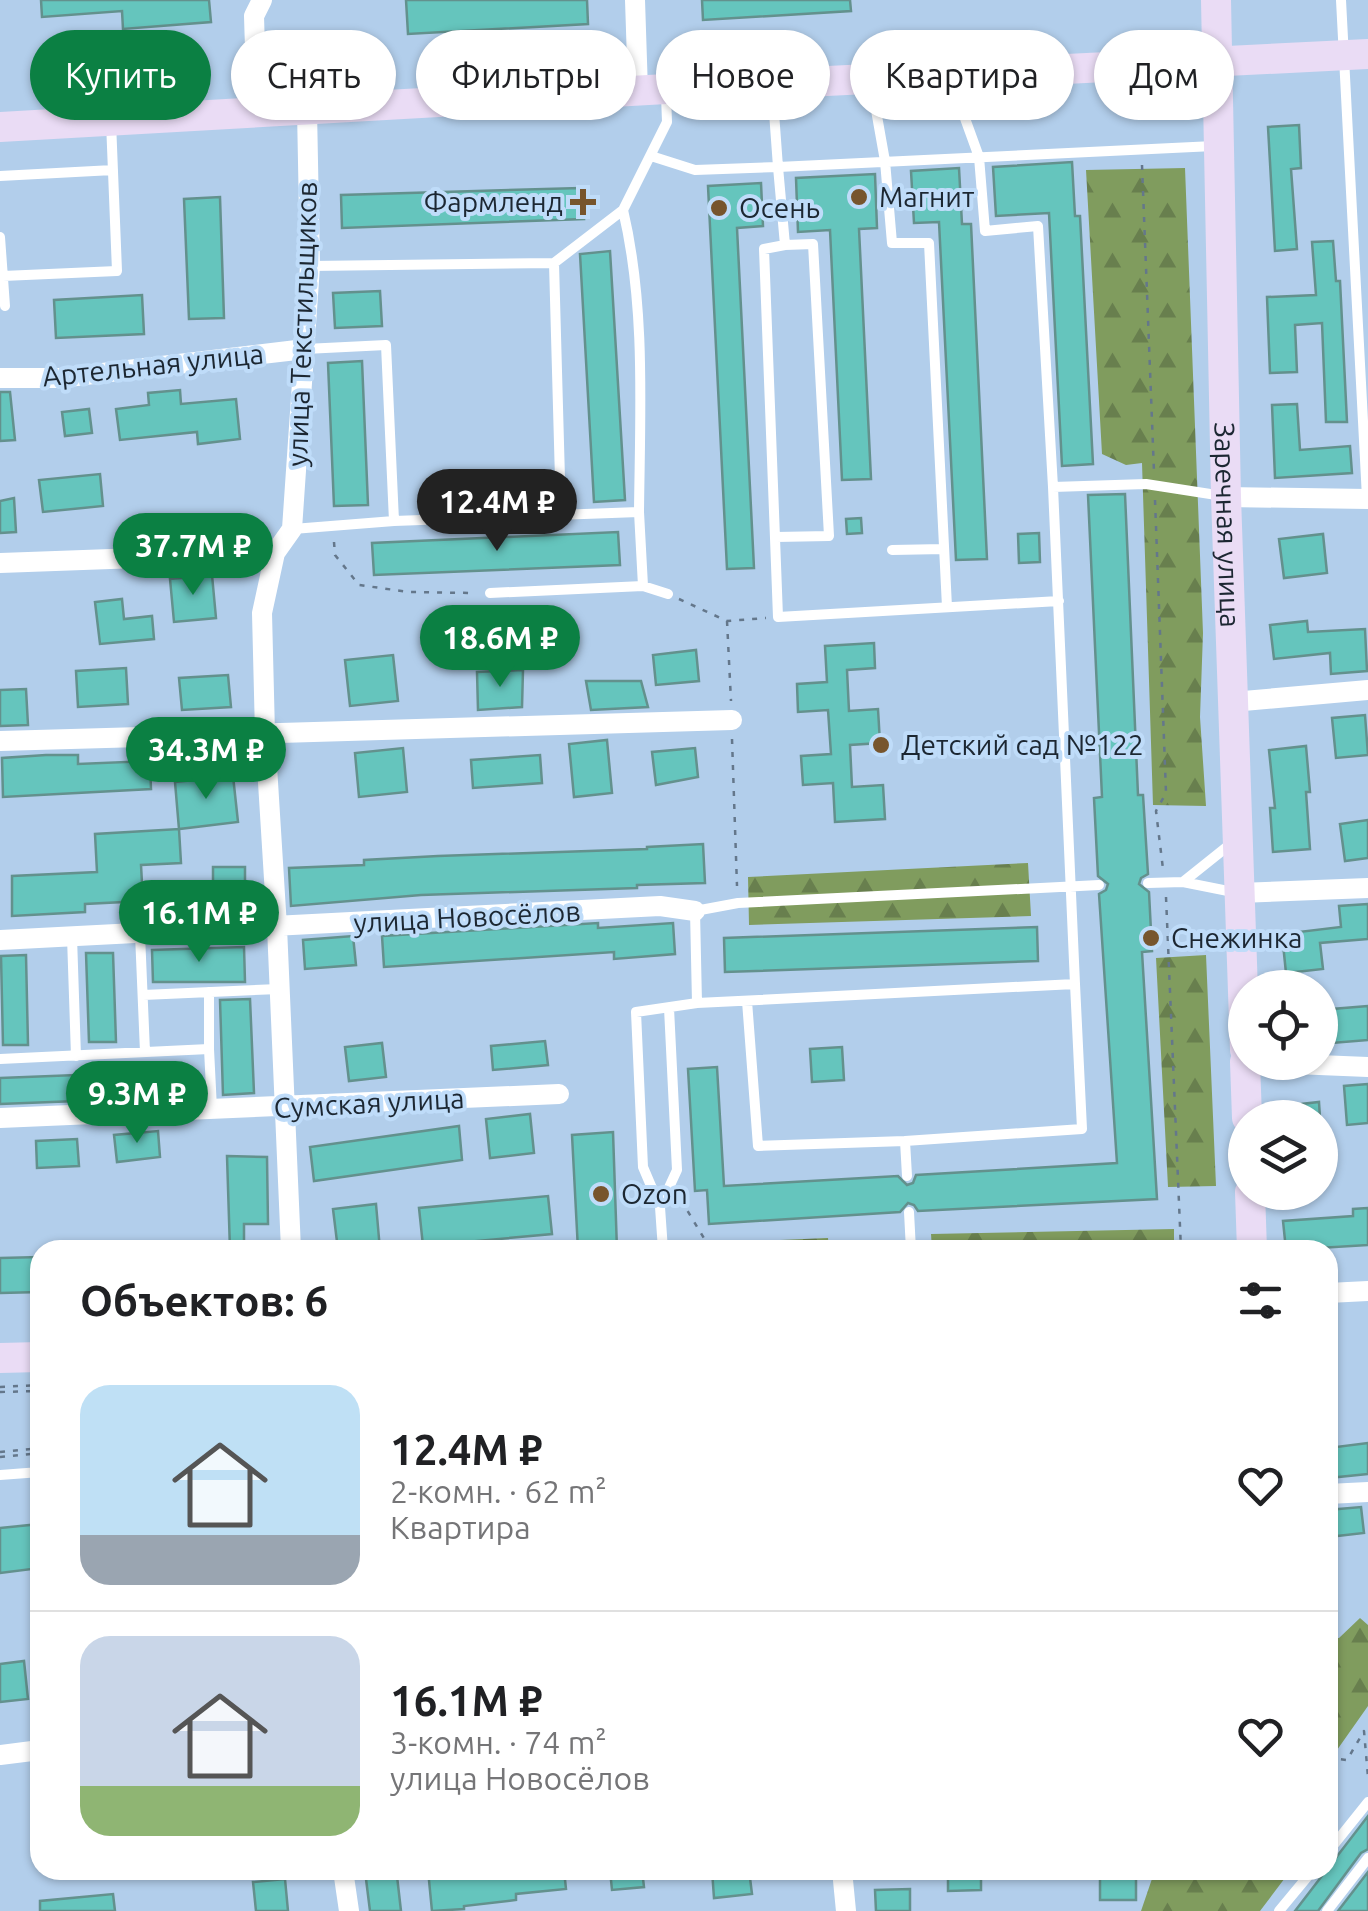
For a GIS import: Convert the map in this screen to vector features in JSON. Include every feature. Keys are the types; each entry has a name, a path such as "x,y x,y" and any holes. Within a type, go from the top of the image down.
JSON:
{"street":[{"path":"254,30 254,16 262,0"},
{"path":"635,0 652,90"},
{"name":"Заречная улица","path":"1216,0 1216,30"},
{"path":"1234,59 1355,55"},
{"path":"396,105 656,90"},
{"path":"0,128 231,114"},
{"name":"улица Текстильщиков","path":"291,1240 262,613 276,553 292,529 310,266 307,120"},
{"name":"Заречная улица","path":"1218,120 1242,970"},
{"name":"Артельная улица","path":"0,378 60,378 306,349"},
{"path":"1226,497 1368,499"},
{"path":"0,562 276,553"},
{"path":"1232,702 1368,690"},
{"path":"0,741 732,720"},
{"path":"1239,893 1368,888"},
{"name":"улица Новосёлов","path":"0,940 660,906 694,911"},
{"path":"1338,1065 1368,1066"},
{"name":"Сумская улица","path":"0,1118 558,1094"},
{"path":"1251,1210 1252,1240"},
{"path":"1338,1292 1368,1291"},
{"path":"0,1358 30,1356"},
{"path":"1338,1494 1368,1492"},
{"path":"0,1755 30,1751"},
{"path":"344,1880 350,1911"},
{"path":"843,1880 846,1911"}],"lane":[{"path":"1341,0 1355,55 1368,499"},
{"path":"310,266 554,263 623,210 667,122 652,90"},
{"path":"775,120 785,246"},
{"path":"878,120 892,243 929,243 947,607"},
{"path":"747,1001 758,1146 1082,1129 1038,226 985,230 979,157 965,120"},
{"path":"3,276 116,270 111,121"},
{"path":"652,156 695,170 1218,146"},
{"path":"0,176 113,170"},
{"path":"623,210 635,274 640,419 638,512 643,586"},
{"path":"0,237 5,306"},
{"path":"776,537 829,536 813,244 764,249 778,617 1059,601"},
{"path":"554,263 561,515"},
{"path":"306,349 386,345 394,522"},
{"path":"1052,486 1154,485 1226,497"},
{"path":"292,529 638,512"},
{"path":"892,550 944,548"},
{"path":"490,593 643,586 668,594"},
{"path":"1183,882 1237,838"},
{"path":"1148,884 1183,882 1239,893"},
{"path":"697,1002 694,911 738,903 1099,885"},
{"path":"140,934 145,1052"},
{"path":"72,937 76,1056"},
{"path":"662,1240 660,1207 643,1167 636,1012 697,1002 1076,984"},
{"path":"143,995 279,988"},
{"path":"208,992 212,1111"},
{"path":"660,1207 677,1170 669,1008"},
{"path":"0,1059 209,1050"},
{"path":"905,1141 907,1176"},
{"path":"908,1212 909,1240"},
{"path":"0,1475 30,1473"},
{"path":"1338,1840 1368,1802"},
{"path":"1327,1911 1368,1858"},
{"path":"1280,1911 1305,1880"}],"path":[{"path":"1142,150 1166,793 1156,811 1165,882 1181,1240"},
{"path":"332,525 335,555 358,585 409,592 490,593"},
{"path":"668,594 728,621 778,617"},
{"path":"728,621 738,903"},
{"path":"672,1181 705,1240"},
{"path":"0,1390 30,1388"},
{"path":"0,1454 30,1452"},
{"path":"1338,1759 1348,1760 1364,1731 1368,1777"}],"green space":[{"path":"1185,168 1203,633 1200,717 1206,806 1153,805 1142,463 1126,465 1102,454 1086,170"},
{"path":"1028,863 1031,916 749,925 748,877"},
{"path":"1206,955 1216,1186 1168,1187 1156,958"},
{"path":"1174,1229 1174,1240 931,1240 931,1234"},
{"path":"1360,1618 1368,1625 1368,1706 1338,1749 1338,1638"},
{"path":"1152,1880 1283,1880 1260,1911 1141,1911"}],"building":[{"path":"41,0 209,0 211,22 123,29 122,11 42,17"},
{"path":"406,0 587,0 588,24 416,30 416,34 408,34"},
{"path":"702,0 850,0 851,11 703,20"},
{"path":"1299,125 1301,168 1291,169 1297,249 1275,251 1268,127"},
{"path":"1072,162 1075,216 1080,216 1093,464 1062,466 1049,213 996,216 993,167"},
{"path":"959,168 962,224 971,224 987,559 956,560 939,222 914,223 911,171"},
{"path":"875,174 877,228 859,229 871,479 842,480 830,230 798,232 796,178"},
{"path":"761,183 763,226 737,228 754,568 727,569 708,186"},
{"path":"580,188 584,219 342,228 341,195"},
{"path":"220,197 224,318 189,319 184,199"},
{"path":"1333,241 1336,281 1340,281 1347,422 1326,422 1322,323 1295,325 1297,372 1270,373 1267,297 1316,295 1312,242"},
{"path":"610,251 625,500 594,502 580,254"},
{"path":"380,291 382,326 335,328 333,293"},
{"path":"142,295 144,334 56,338 54,300"},
{"path":"362,361 368,505 334,506 328,363"},
{"path":"180,390 181,404 236,399 240,439 198,444 197,432 120,440 116,409 149,405 148,393"},
{"path":"0,392 10,392 15,440 0,441"},
{"path":"1297,404 1300,450 1350,446 1352,473 1275,478 1272,405"},
{"path":"89,409 92,433 65,436 62,412"},
{"path":"100,474 103,506 43,512 39,480"},
{"path":"1125,494 1138,795 1143,795 1148,874 1139,884 1149,892 1152,951 1142,952 1157,1199 918,1211 908,1203 900,1212 709,1224 707,1190 695,1191 688,1069 717,1067 724,1186 898,1176 907,1185 913,1183 916,1175 1117,1163 1099,894 1108,884 1098,876 1094,798 1102,797 1088,495"},
{"path":"14,498 16,532 0,533 0,501"},
{"path":"861,518 862,533 847,534 846,519"},
{"path":"618,532 620,565 374,575 372,543"},
{"path":"1039,533 1040,562 1019,563 1018,534"},
{"path":"1323,534 1327,573 1284,578 1279,539"},
{"path":"212,575 216,618 174,622 170,579"},
{"path":"122,599 124,619 152,616 154,639 100,644 95,602"},
{"path":"1307,621 1308,632 1365,629 1367,671 1331,674 1330,653 1274,659 1270,625"},
{"path":"874,643 875,668 847,670 849,711 878,709 880,743 850,745 852,787 883,785 885,819 835,822 833,783 803,785 801,756 831,754 828,710 798,712 797,684 827,682 825,646"},
{"path":"696,650 699,681 656,685 653,655"},
{"path":"393,655 398,701 350,706 345,660"},
{"path":"126,668 128,704 78,707 76,671"},
{"path":"523,670 522,707 478,710 477,672"},
{"path":"228,675 231,707 182,710 179,678"},
{"path":"586,681 641,681 648,707 591,710"},
{"path":"26,689 28,725 0,726 0,690"},
{"path":"1365,715 1368,755 1336,758 1332,718"},
{"path":"607,740 612,793 574,797 569,744"},
{"path":"1306,746 1310,849 1273,852 1270,808 1275,808 1269,750"},
{"path":"403,748 407,792 359,797 355,753"},
{"path":"695,748 698,777 656,785 652,752"},
{"path":"78,755 78,764 150,761 151,789 3,797 2,758"},
{"path":"540,755 542,783 473,788 471,760"},
{"path":"233,776 238,822 179,829 175,782"},
{"path":"1368,820 1368,858 1345,861 1340,824"},
{"path":"179,829 181,863 141,865 143,901 85,904 85,912 12,916 12,876 97,872 95,834"},
{"path":"703,844 705,883 421,895 291,906 289,868 364,865 364,860"},
{"path":"213,867 245,867 245,907 213,907"},
{"path":"1368,904 1368,939 1320,943 1323,969 1286,970 1282,934 1341,927 1339,906"},
{"path":"598,923 598,928 673,923 675,954 614,959 614,952 384,967 382,936"},
{"path":"1037,927 1038,961 725,972 724,938"},
{"path":"353,936 356,965 305,969 303,940"},
{"path":"244,947 245,982 153,982 152,950"},
{"path":"86,953 113,953 116,1042 89,1042"},
{"path":"26,955 28,1045 3,1045 1,956"},
{"path":"250,999 254,1093 223,1095 220,1000"},
{"path":"1368,1006 1368,1040 1338,1042 1338,1008"},
{"path":"545,1041 548,1065 493,1070 491,1046"},
{"path":"382,1043 386,1077 349,1081 345,1047"},
{"path":"842,1047 844,1080 812,1082 810,1049"},
{"path":"179,1071 180,1097 0,1104 0,1078"},
{"path":"1368,1084 1368,1123 1347,1125 1344,1086"},
{"path":"530,1114 534,1153 490,1158 486,1119"},
{"path":"459,1126 462,1160 314,1181 310,1147"},
{"path":"158,1131 160,1157 117,1162 114,1135"},
{"path":"613,1132 617,1240 577,1240 572,1135"},
{"path":"77,1139 79,1166 37,1168 36,1141"},
{"path":"227,1156 267,1157 268,1224 244,1224 244,1240 230,1240"},
{"path":"548,1196 552,1234 488,1240 422,1240 419,1208"},
{"path":"376,1204 379,1240 337,1240 333,1209"},
{"path":"1368,1208 1368,1245 1338,1247 1338,1240 1285,1240 1283,1221 1353,1216 1353,1209"},
{"path":"30,1257 30,1292 0,1293 0,1258"},
{"path":"1368,1443 1368,1474 1338,1477 1338,1447"},
{"path":"1361,1507 1364,1533 1338,1536 1338,1509"},
{"path":"30,1525 30,1569 0,1573 0,1528"},
{"path":"24,1661 28,1699 0,1702 0,1664"},
{"path":"1368,1816 1368,1849 1318,1911 1295,1911 1319,1880 1338,1880 1338,1855"},
{"path":"1368,1872 1368,1911 1338,1911"},
{"path":"285,1880 288,1911 256,1911 253,1882"},
{"path":"366,1880 397,1880 401,1911 370,1911"},
{"path":"429,1880 565,1880 566,1889 516,1894 516,1900 464,1909 432,1911"},
{"path":"611,1880 643,1880 644,1887 612,1890"},
{"path":"713,1880 750,1880 752,1894 714,1898"},
{"path":"948,1880 981,1880 981,1890 948,1891"},
{"path":"1100,1880 1136,1880 1136,1900 1100,1900"},
{"path":"910,1889 910,1911 876,1911 875,1890"},
{"path":"113,1894 115,1911 40,1911 40,1901"}],"place":[{"name":"Магнит","path":"859,197"},
{"name":"Фармленд","path":"583,202"},
{"name":"Осень","path":"719,208"},
{"name":"Детский сад №122","path":"881,745"},
{"name":"Снежинка","path":"1151,938"},
{"name":"Ozon","path":"601,1194"}]}
